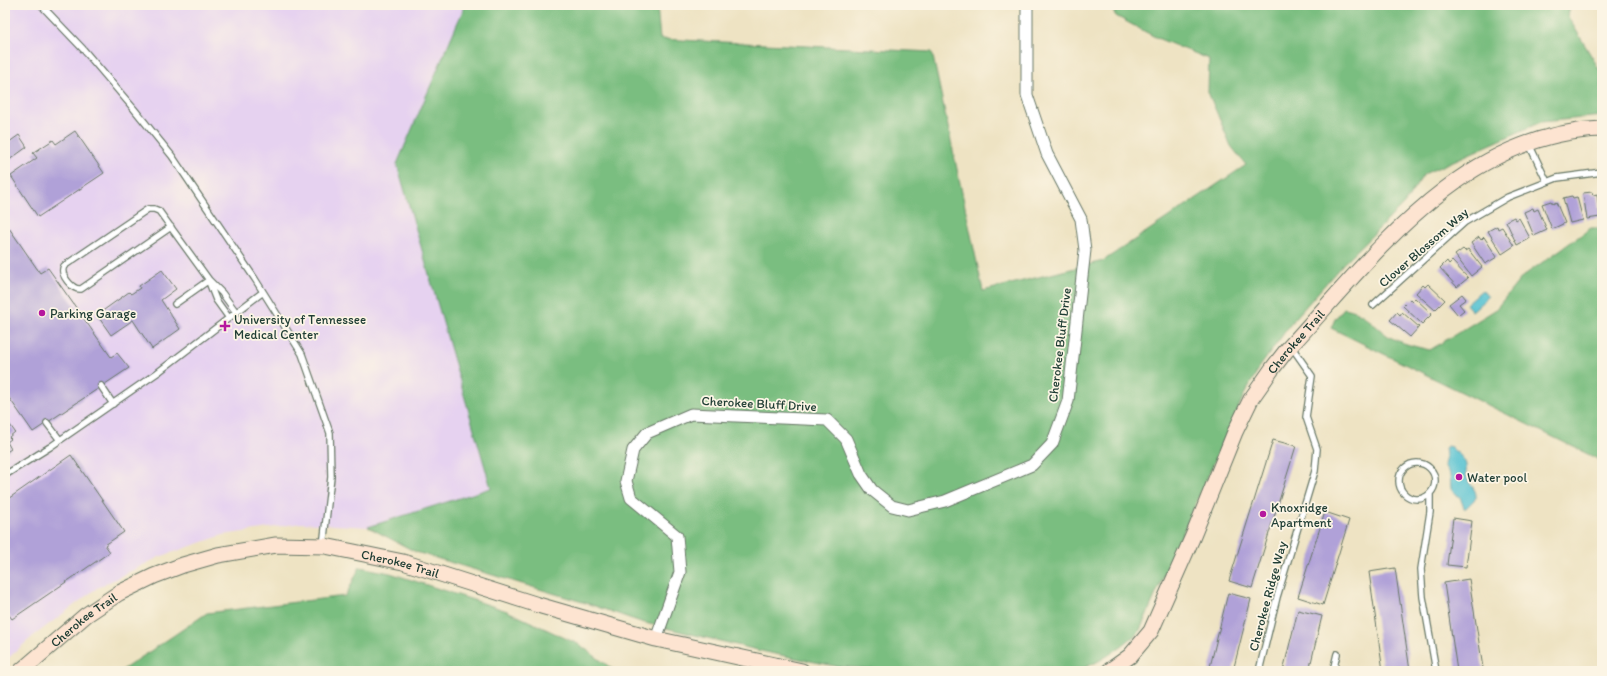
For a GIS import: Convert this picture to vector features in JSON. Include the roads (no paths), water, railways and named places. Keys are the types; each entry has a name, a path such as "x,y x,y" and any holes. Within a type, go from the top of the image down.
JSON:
{"street":[{"name":"Cherokee Bluff Drive","path":"656,639 680,572 677,536 631,498 626,481 633,450 647,433 691,414 828,420 846,439 861,474 872,490 892,506 908,510 945,502 1032,465 1052,444 1068,401 1085,250 1081,219 1047,154 1027,95 1027,5"},
{"name":"Cherokee Trail","path":"1109,671 1130,656 1151,631 1193,536 1235,432 1252,399 1272,369 1291,346 1391,236 1430,200 1471,170 1498,155 1556,134 1602,129"},
{"name":"Cherokee Trail","path":"21,671 86,615 119,593 154,576 183,565 225,554 276,545 323,546 403,562 538,605 656,639 802,671"}],"lane":[{"path":"41,5 83,49 172,156 263,292 302,354 330,433 331,477 323,546"},
{"path":"1528,143 1547,182"},
{"name":"Clover Blossom Way","path":"1373,305 1465,222 1508,197 1557,178 1602,172"},
{"path":"171,227 81,289 77,290 73,288 63,273 62,269 64,266 148,209 154,209 160,211 209,280 222,293 236,312"},
{"path":"175,304 209,280"},
{"path":"209,280 216,300 229,318"},
{"path":"5,475 60,440 157,374 263,292"},
{"name":"Cherokee Ridge Way","path":"1258,671 1277,597 1315,471 1317,449 1306,417 1312,376 1291,346"},
{"path":"101,386 113,404"},
{"path":"47,423 60,440"},
{"path":"1430,494 1419,499 1407,497 1402,492 1398,481 1403,469 1407,466 1418,463 1429,468 1432,472 1435,483 1430,494 1430,512 1421,569 1423,597 1436,671"},
{"path":"1333,671 1337,654"}],"water":[{"path":"1482,290 1488,297 1472,311 1466,304"},
{"name":"Water pool","path":"1447,446 1451,447 1464,460 1466,464 1468,481 1476,495 1476,498 1466,508 1464,508 1460,497 1451,489 1450,475 1444,465 1446,456 1445,448"}],"place":[{"name":"Parking Garage","path":"42,313"},
{"name":"University of Tennessee Medical Center","path":"225,326"},
{"name":"Water pool","path":"1459,477"},
{"name":"Knoxridge Apartment","path":"1263,514"}]}
